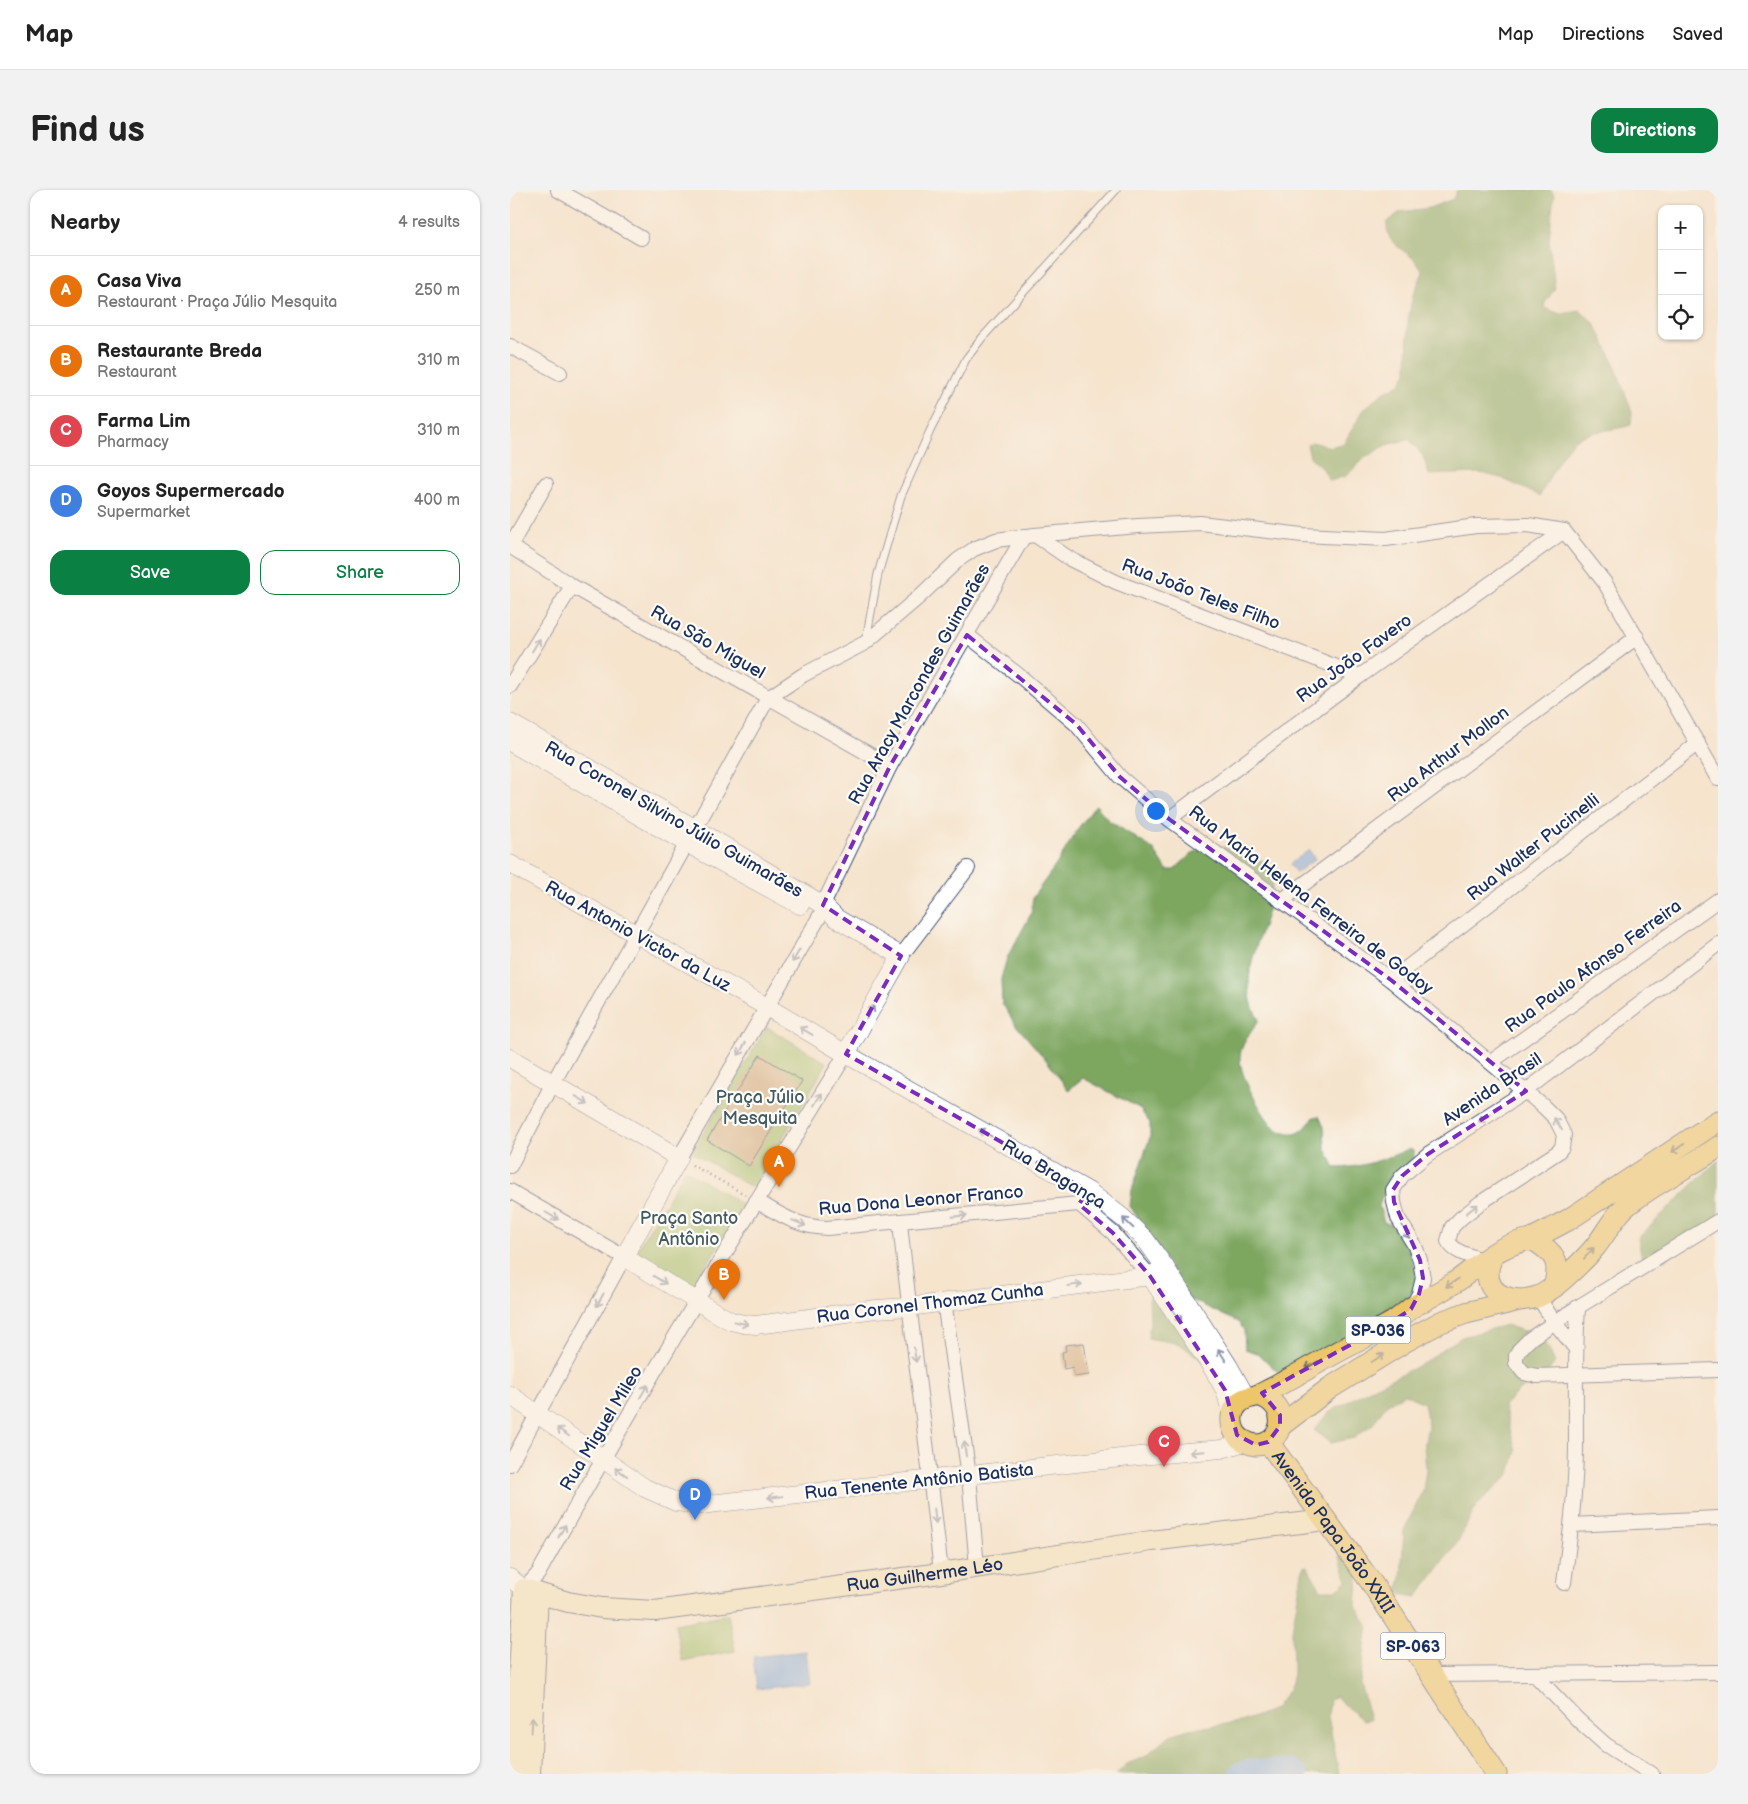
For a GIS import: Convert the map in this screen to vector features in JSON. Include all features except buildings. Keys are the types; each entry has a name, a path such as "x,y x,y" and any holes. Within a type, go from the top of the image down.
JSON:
{"main road":[{"name":"SP-036","path":"1232,1415 1237,1404 1392,1322 1411,1308 1457,1281 1504,1247 1519,1241 1532,1239 1568,1220 1718,1121"},
{"name":"SP-036","path":"1274,1434 1330,1388 1404,1342 1441,1322 1466,1313 1537,1295 1584,1260 1623,1209 1645,1192 1694,1164 1718,1147"},
{"path":"1488,1258 1490,1286 1498,1294 1504,1298 1537,1295 1558,1268 1555,1259 1549,1251 1532,1239"},
{"path":"1232,1415 1232,1426 1236,1435 1244,1442 1256,1445 1274,1434 1280,1415 1276,1405 1268,1398 1252,1396"},
{"name":"Avenida Papa João XXIII","path":"1274,1434 1326,1520 1371,1582 1496,1774"},
{"name":"Rua Guilherme Léo","path":"527,1583 568,1602 602,1608 655,1611 941,1573 1152,1541 1326,1520"},
{"path":"512,1774 527,1583"},
{"path":"527,1583 530,1774"}],"street":[{"path":"558,190 641,238"},
{"path":"510,346 560,373"},
{"path":"510,546 546,484"},
{"path":"510,1166 553,1083 768,698 803,675 865,642 919,597 958,560 974,549 996,540 1138,526 1200,523 1302,535 1386,539 1476,526 1528,525 1564,531 1605,583 1718,778"},
{"name":"Rua João Favero","path":"1169,819 1360,676 1564,531"},
{"name":"Rua Aracy Marcondes Guimarães","path":"767,1007 826,912 890,766 966,635 1030,536"},
{"name":"Rua João Teles Filho","path":"1030,536 1116,582 1360,676"},
{"name":"Rua São Miguel","path":"510,546 572,586 890,766"},
{"path":"510,686 572,586"},
{"name":"Rua Maria Helena Ferreira de Godoy","path":"966,635 1022,677 1076,724 1120,777 1169,819 1391,980 1526,1091 1556,1119 1563,1130 1565,1139 1558,1152 1480,1202 1452,1227 1448,1241 1450,1245 1456,1250 1488,1258"},
{"name":"Rua Arthur Mollon","path":"1281,901 1637,637"},
{"name":"Rua Coronel Silvino Júlio Guimarães","path":"510,723 692,836"},
{"name":"Rua Coronel Silvino Júlio Guimarães","path":"510,742 692,836 901,956"},
{"name":"Rua Walter Pucinelli","path":"1391,980 1698,743"},
{"name":"Rua Antonio Victor da Luz","path":"510,864 636,936 767,1007"},
{"path":"510,1191 697,1302 846,1054 901,956 968,868"},
{"name":"Rua Paulo Afonso Ferreira","path":"1491,1062 1718,900"},
{"name":"Avenida Brasil","path":"1411,1308 1423,1278 1415,1246 1398,1218 1394,1202 1393,1190 1402,1176 1428,1154 1526,1091 1718,944"},
{"path":"510,1464 679,1158 767,1007 846,1054"},
{"name":"Rua Bragança","path":"846,1054 1084,1198 1123,1218 1145,1239 1166,1267 1228,1365 1252,1396"},
{"path":"510,1058 679,1158"},
{"name":"Rua Bragança","path":"1084,1198 1150,1276 1213,1369 1225,1390 1232,1415"},
{"name":"Rua Dona Leonor Franco","path":"756,1201 810,1228 828,1228 900,1223 1084,1198"},
{"path":"1718,1221 1531,1338 1519,1350 1516,1356 1516,1363 1519,1369 1531,1376 1718,1370"},
{"path":"900,1223 908,1306 931,1479 941,1573"},
{"name":"Rua Coronel Thomaz Cunha","path":"697,1302 732,1321 756,1325 1150,1276 1166,1267"},
{"path":"1537,1295 1554,1323 1575,1348"},
{"path":"944,1301 969,1476 977,1567"},
{"name":"Rua Miguel Mileo","path":"527,1583 697,1302"},
{"path":"1564,1583 1572,1525 1576,1446 1575,1348 1578,1307"},
{"name":"Rua Tenente Antônio Batista","path":"510,1395 645,1488 661,1497 676,1502 700,1505 1139,1456 1222,1450 1244,1442"},
{"path":"1572,1525 1718,1518"},
{"path":"1432,1675 1718,1672"},
{"path":"1534,1674 1578,1720 1606,1745 1652,1774"}],"lane":[{"path":"865,642 878,574 901,496 930,431 966,359 982,338 1116,190"}],"path":[{"path":"679,1158 756,1201"}],"highlighted area":[{"path":"967,635 1076,724 1120,777 1169,819 1391,980 1526,1091 1428,1154 1402,1176 1393,1190 1394,1202 1420,1260 1423,1278 1419,1294 1411,1309 1392,1322 1262,1393 1280,1415 1280,1426 1268,1442 1256,1445 1237,1435 1225,1390 1150,1276 1113,1233 1079,1204 1088,1191 846,1054 901,956 823,905 890,766"}],"green space":[{"path":"1457,190 1551,190 1554,195 1549,240 1555,288 1545,303 1544,308 1558,313 1580,310 1595,324 1614,363 1632,412 1631,425 1590,433 1578,438 1557,464 1540,496 1501,478 1480,473 1429,475 1423,456 1409,439 1386,445 1365,458 1346,476 1330,481 1323,469 1310,457 1307,445 1312,442 1331,447 1344,443 1364,409 1383,393 1400,384 1407,373 1408,320 1413,295 1423,272 1414,259 1391,240 1387,229 1387,222 1400,212 1429,208 1453,199"},
{"path":"1096,805 1108,820 1153,849 1167,870 1174,870 1191,854 1213,843 1265,861 1272,883 1271,896 1253,956 1249,981 1253,1007 1259,1020 1245,1042 1240,1057 1243,1074 1247,1083 1273,1126 1288,1134 1294,1134 1303,1130 1314,1117 1319,1116 1324,1127 1325,1147 1335,1168 1364,1165 1409,1149 1414,1151 1414,1158 1383,1195 1379,1206 1384,1222 1398,1228 1403,1233 1419,1281 1410,1303 1297,1377 1279,1373 1259,1354 1245,1349 1244,1330 1238,1322 1190,1299 1206,1364 1180,1344 1148,1338 1150,1323 1149,1297 1170,1278 1172,1270 1130,1206 1132,1190 1150,1137 1150,1123 1139,1108 1083,1078 1069,1091 1047,1061 1015,1024 1002,1003 1001,979 1007,958 1031,914 1033,897 1056,865 1079,827"},
{"name":"Praça Júlio Mesquita","path":"767,1027 827,1063 753,1188 692,1152"},
{"path":"1718,1160 1718,1224 1664,1260 1642,1259 1638,1238"},
{"name":"Praça Santo Antônio","path":"685,1170 743,1205 693,1287 635,1253"},
{"path":"1506,1325 1527,1332 1546,1342 1555,1363 1541,1380 1520,1390 1504,1406 1516,1451 1510,1474 1477,1505 1457,1543 1417,1597 1397,1594 1401,1577 1404,1530 1423,1491 1426,1469 1424,1447 1428,1425 1424,1403 1404,1394 1385,1406 1373,1424 1354,1438 1331,1443 1314,1430 1328,1413 1366,1391 1424,1363 1462,1337"},
{"path":"1339,1555 1359,1569 1356,1606 1368,1625 1360,1683 1370,1720 1363,1721 1335,1696 1330,1700 1328,1716 1339,1774 1116,1774 1127,1764 1146,1756 1170,1735 1189,1729 1240,1722 1275,1709 1289,1689 1293,1674 1292,1630 1303,1567 1307,1566 1321,1590 1336,1590 1347,1581"},
{"path":"728,1614 735,1651 682,1661 675,1624"}],"water":[{"path":"1309,850 1315,859 1296,873 1290,864"},
{"path":"806,1651 810,1683 757,1689 753,1657"}],"waterway":[{"path":"1241,1774 1248,1772 1291,1772 1295,1774"}],"place":[{"name":"Casa Viva","path":"779,1187"},
{"name":"Restaurante Breda","path":"724,1300"},
{"name":"Farma Lim","path":"1164,1467"},
{"name":"Goyos Supermercado","path":"695,1520"}]}
